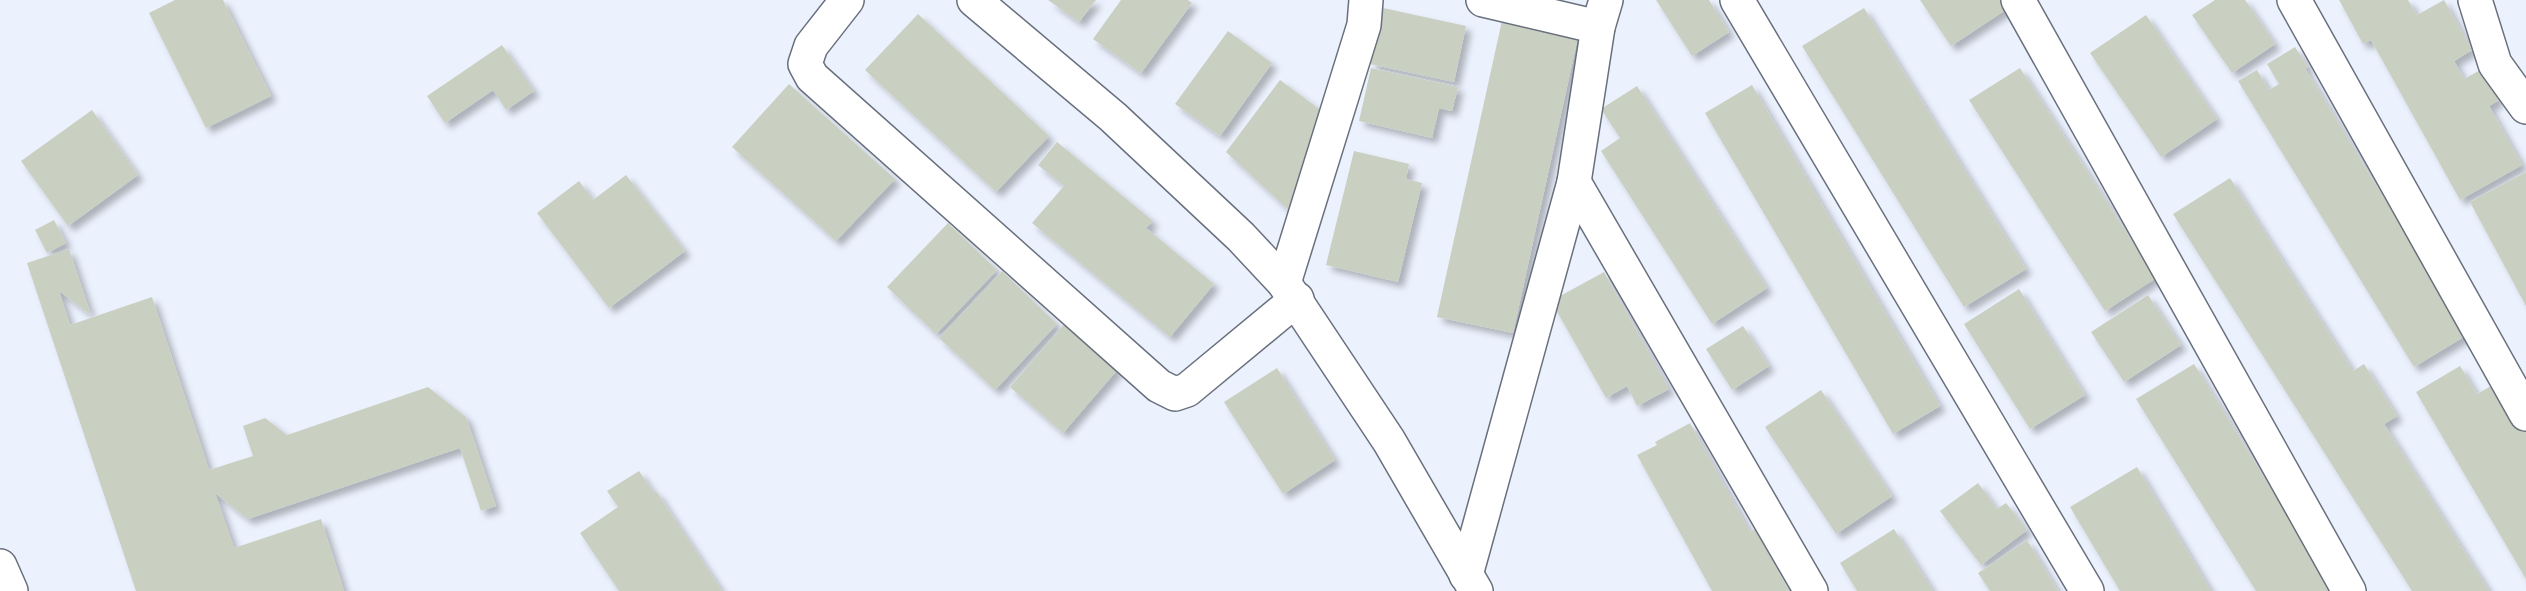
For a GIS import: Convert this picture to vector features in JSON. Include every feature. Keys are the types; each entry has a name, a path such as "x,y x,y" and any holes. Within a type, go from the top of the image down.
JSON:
{"street":[{"path":"847,0 811,46 805,64 812,76 1159,386 1174,394 1187,390 1290,291 1364,25 1366,0"},
{"path":"974,0 1113,117 1241,237 1290,291 1389,441 1471,583"},
{"path":"1471,583 1574,182 1602,13 1483,0"},
{"path":"1737,0 2087,591"},
{"path":"2018,0 2349,591"},
{"path":"2294,0 2526,414"},
{"path":"2475,0 2495,63 2526,107"},
{"path":"1574,182 1811,591"},
{"path":"0,566 10,591"}],"building":[{"path":"175,0 223,0 271,96 206,128 149,13"},
{"path":"1048,0 1096,0 1079,22"},
{"path":"1121,0 1188,0 1192,3 1141,73 1093,39"},
{"path":"1656,0 1709,0 1729,32 1692,56"},
{"path":"1920,0 2001,0 2007,9 1951,46"},
{"path":"2215,0 2245,0 2275,44 2232,73 2192,15"},
{"path":"2339,0 2408,0 2417,15 2444,0 2472,50 2454,61 2464,79 2482,69 2499,100 2489,106 2522,165 2460,200 2371,40 2363,44"},
{"path":"1383,8 1466,26 1454,82 1370,64"},
{"path":"1864,8 2026,269 1964,307 1802,46"},
{"path":"918,14 1049,136 996,192 865,70"},
{"path":"2146,15 2217,119 2161,157 2090,53"},
{"path":"1503,16 1579,32 1513,333 1437,317"},
{"path":"1228,31 1272,63 1220,136 1175,104"},
{"path":"502,45 534,91 506,110 493,90 445,123 427,96"},
{"path":"2295,47 2308,67 2305,68 2467,335 2414,367 2238,81 2257,70 2269,90 2279,84 2267,64"},
{"path":"1371,68 1458,87 1452,111 1439,108 1432,138 1359,121"},
{"path":"2020,68 2156,278 2105,311 1969,100"},
{"path":"1280,80 1326,114 1293,214 1226,152"},
{"path":"789,84 895,179 836,241 732,147"},
{"path":"1752,85 1940,406 1893,434 1705,113"},
{"path":"1637,86 1767,288 1712,324 1601,151 1620,138 1601,109"},
{"path":"92,110 138,175 68,226 21,161"},
{"path":"1057,142 1153,221 1146,228 1214,284 1170,337 1032,223 1064,186 1038,165"},
{"path":"1354,151 1409,164 1406,179 1422,183 1398,282 1326,265"},
{"path":"2526,172 2526,306 2470,202"},
{"path":"626,175 685,251 609,308 537,213 579,181 593,200"},
{"path":"2230,178 2353,371 2364,364 2397,416 2384,424 2489,591 2412,591 2173,214"},
{"path":"54,220 66,243 47,253 35,230"},
{"path":"948,223 997,270 936,334 887,287"},
{"path":"69,249 91,315 59,291 70,325 152,297 209,470 253,456 243,426 265,418 287,435 428,387 466,417 496,506 481,511 460,448 248,519 215,493 234,548 321,519 344,591 136,591 27,263"},
{"path":"1002,271 1057,324 995,390 939,338"},
{"path":"1604,272 1669,389 1637,406 1627,386 1606,398 1551,301"},
{"path":"2019,289 2085,395 2030,429 1964,324"},
{"path":"2148,295 2181,345 2124,382 2091,332"},
{"path":"1065,323 1118,369 1063,433 1010,387"},
{"path":"1743,326 1769,366 1732,390 1706,349"},
{"path":"2194,364 2335,591 2256,591 2136,399"},
{"path":"2460,366 2477,394 2498,382 2526,431 2526,579 2416,392"},
{"path":"1277,368 1335,460 1283,494 1224,402"},
{"path":"1821,390 1892,496 1836,534 1765,427"},
{"path":"1690,423 1750,532 1755,529 1789,591 1712,591 1637,455 1657,445 1655,442"},
{"path":"2137,467 2211,591 2120,591 2070,507"},
{"path":"639,471 654,493 656,491 722,591 619,591 580,533 618,507 607,491"},
{"path":"1978,483 1997,509 2006,503 2027,530 1981,565 1940,511"},
{"path":"1894,529 1933,591 1857,591 1840,563"},
{"path":"2027,540 2058,591 1990,591 1978,573"}]}
